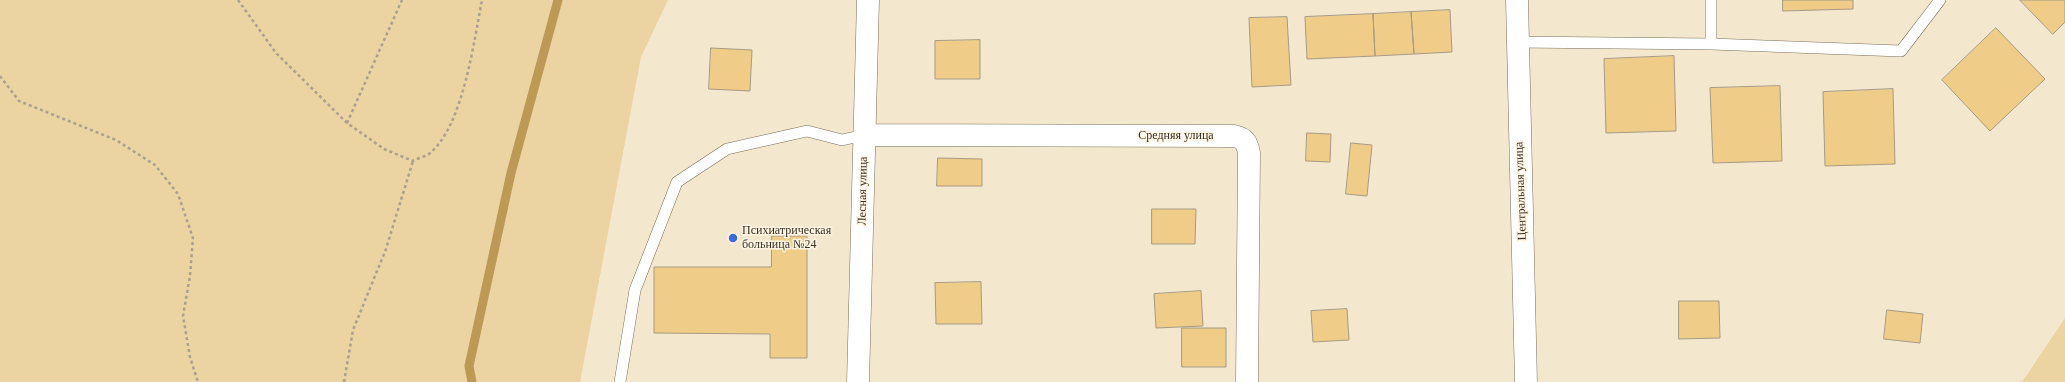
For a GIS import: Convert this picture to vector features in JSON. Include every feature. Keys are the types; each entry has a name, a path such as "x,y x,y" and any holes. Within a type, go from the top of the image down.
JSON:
{"street":[{"name":"Лесная улица","path":"858,382 868,0"},
{"name":"Центральная улица","path":"1517,0 1526,382"},
{"name":"Средняя улица","path":"864,135 1234,136 1242,138 1247,144 1249,153 1247,382"}],"lane":[{"path":"1711,0 1711,44"},
{"path":"1517,42 1711,44 1901,51 1940,0"},
{"path":"620,382 635,290 677,182 727,149 807,131 842,140 864,135"}],"path":[{"path":"238,0 276,53 347,122 384,149 413,161 429,154 442,139 458,106 470,63 482,0"},
{"path":"347,122 402,0"},
{"path":"0,76 19,101 116,140 155,165 178,194 193,238 190,276 183,316 190,357 198,382"},
{"path":"344,382 353,330 386,249 413,161"}],"shaded area":[{"path":"0,0 668,0 641,57 580,382 0,382"},
{"path":"2065,318 2065,382 2022,382"}],"building":[{"path":"1783,0 1853,0 1853,9 1783,11"},
{"path":"2020,0 2065,0 2065,22 2053,34"},
{"path":"1450,10 1452,52 1414,54 1411,12"},
{"path":"1411,12 1414,54 1375,56 1373,14"},
{"path":"1373,14 1375,56 1307,59 1305,17"},
{"path":"1287,17 1291,85 1252,87 1249,18"},
{"path":"1996,28 2045,79 1990,131 1942,80"},
{"path":"980,40 980,79 935,79 935,41"},
{"path":"711,48 752,50 750,91 709,89"},
{"path":"1674,56 1676,131 1606,133 1604,59"},
{"path":"1780,86 1782,161 1713,163 1710,88"},
{"path":"1893,89 1895,164 1825,166 1823,92"},
{"path":"1307,133 1331,134 1330,162 1306,161"},
{"path":"1351,143 1372,145 1367,196 1346,194"},
{"path":"938,158 982,159 982,186 937,186"},
{"path":"1152,209 1196,209 1195,244 1152,244"},
{"path":"772,236 807,236 807,358 770,358 770,334 654,333 654,267 771,267"},
{"path":"981,282 982,324 936,324 935,283"},
{"path":"1201,291 1203,326 1156,328 1154,294"},
{"path":"1679,301 1719,301 1720,338 1679,339"},
{"path":"1347,309 1349,340 1313,342 1311,311"},
{"path":"1887,310 1923,314 1920,343 1884,339"},
{"path":"1182,328 1226,328 1226,367 1182,367"}],"waterway":[{"path":"472,382 469,366 511,173 558,0"}],"place":[{"name":"Психиатрическая больница №24","path":"733,238"}]}
